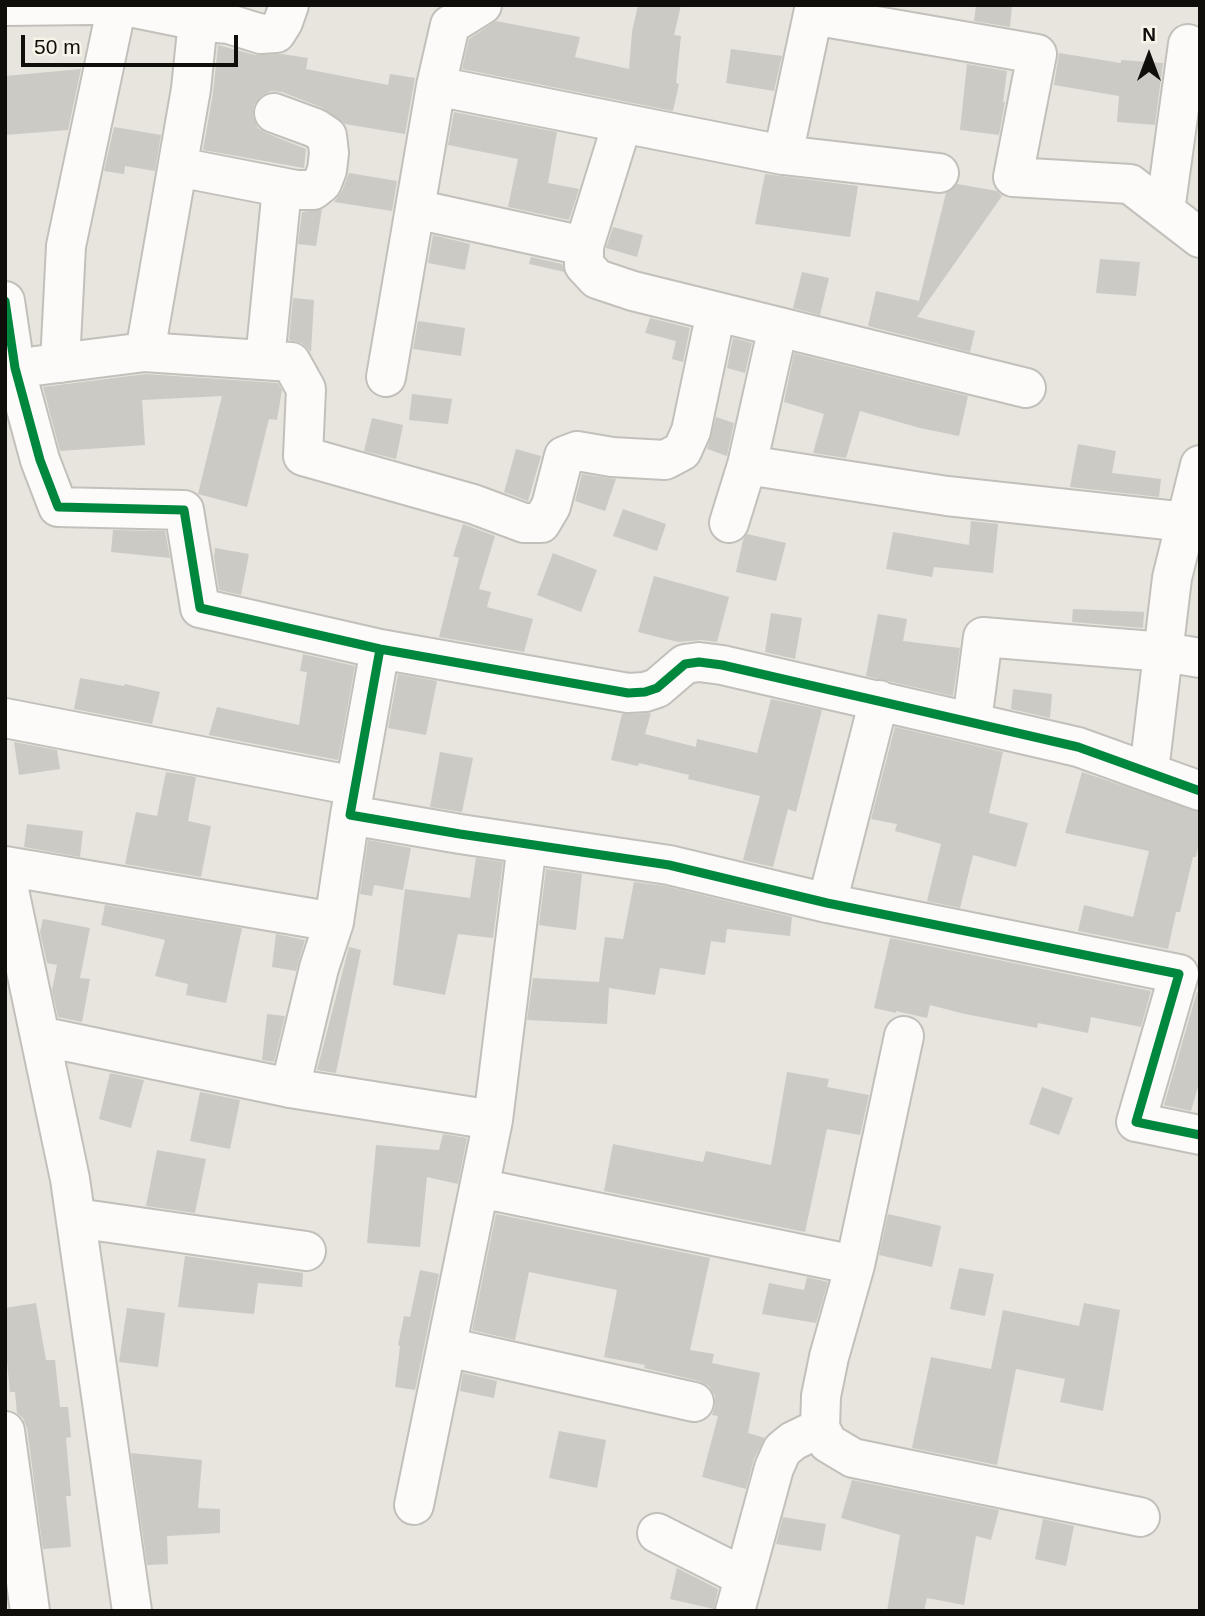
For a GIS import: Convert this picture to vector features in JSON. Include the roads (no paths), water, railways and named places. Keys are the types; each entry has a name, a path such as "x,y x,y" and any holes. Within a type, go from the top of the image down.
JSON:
{"street":[{"path":"5,6 92,5"},
{"path":"60,363 66,246 118,5 198,21 229,24 261,34 276,33 289,5"},
{"path":"386,377 436,86 450,25 482,5"},
{"path":"783,155 814,10 1037,54 1013,177 1130,184 1200,238"},
{"path":"145,352 191,89 198,21"},
{"path":"1165,211 1188,44"},
{"path":"436,86 783,155 939,173"},
{"path":"178,167 282,188 313,190 322,183 329,153 327,136 315,128 274,113"},
{"path":"622,124 584,246 584,265 597,279 716,312 1026,388"},
{"path":"265,360 282,188"},
{"path":"415,209 584,246"},
{"path":"5,301 15,368 40,460 58,507 184,510 200,608 380,649 628,693 657,688 685,664 722,664 1078,747 1200,791"},
{"path":"15,368 145,352 291,362 306,389 303,456 473,504 524,523 541,523 551,506 564,456 577,451 612,457 665,460 682,451 691,431 716,312"},
{"path":"729,523 747,465 778,327"},
{"path":"747,465 947,496 1186,522"},
{"path":"1149,771 1182,655 1171,578 1200,465"},
{"path":"972,721 984,637 1182,655"},
{"path":"290,1088 319,968 334,922 352,800 380,649"},
{"path":"827,903 879,700"},
{"path":"5,718 527,844 669,865 827,903 1179,974 1136,1122 1200,1135"},
{"path":"414,1505 492,1120 527,844"},
{"path":"132,1611 71,1179 5,868 334,922"},
{"path":"904,1035 855,1265 829,1357 821,1396 820,1428 828,1443 853,1458 1140,1517"},
{"path":"40,1036 290,1088 492,1120"},
{"path":"479,1188 855,1265"},
{"path":"76,1218 306,1251"},
{"path":"447,1347 694,1402"},
{"path":"657,1533 739,1594 774,1468 782,1450 793,1441 820,1428"},
{"path":"5,1431 30,1611"}]}
